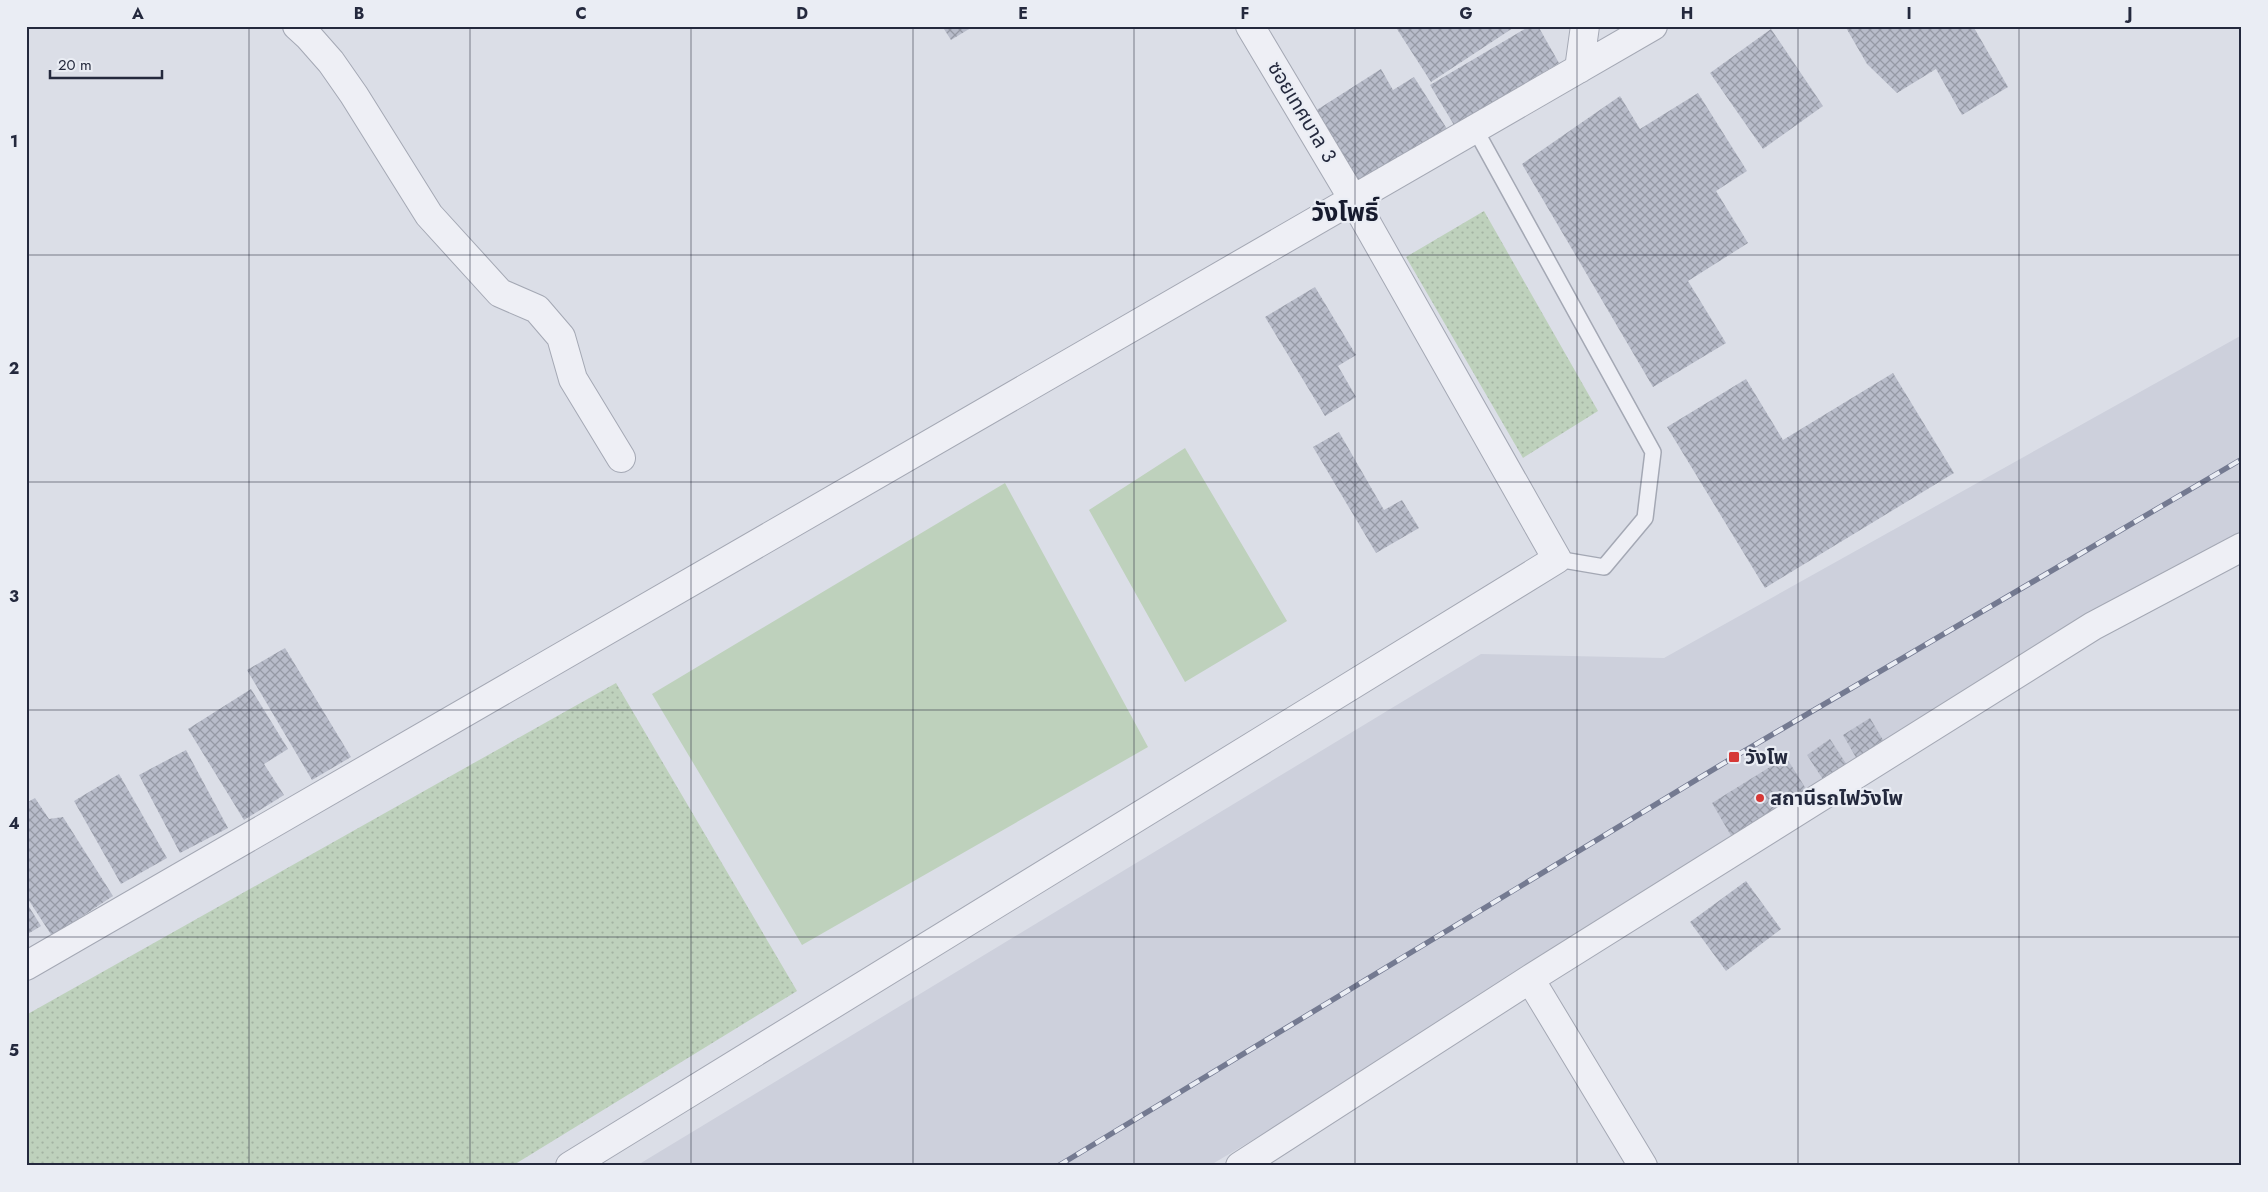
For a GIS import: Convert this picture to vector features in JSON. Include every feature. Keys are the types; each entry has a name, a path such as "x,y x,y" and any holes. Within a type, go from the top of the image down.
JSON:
{"street":[{"path":"297,26 325,56 354,95 429,215 500,293 537,309 561,337 573,379 621,458"},
{"name":"ซอยเทศบาล 3","path":"1250,26 1353,198 1556,559"},
{"path":"1579,69 1586,26"},
{"path":"26,966 1652,26"},
{"path":"1240,1166 1530,979 2093,626 2242,547"},
{"path":"570,1166 1556,559"},
{"path":"1530,979 1643,1166"}],"lane":[{"path":"1475,129 1653,452 1645,518 1604,567 1556,559"}],"shaded area":[{"path":"2242,335 2242,551 1209,1166 636,1166 1481,654 1664,658"}],"green space":[{"path":"1484,211 1598,411 1523,458 1406,257"},
{"path":"1185,448 1287,621 1185,682 1089,510"},
{"path":"1005,483 1148,747 802,945 652,694"},
{"path":"616,683 797,991 512,1166 26,1166 26,1015"}],"building":[{"path":"942,26 974,26 951,40"},
{"path":"1395,26 1516,26 1431,82"},
{"path":"1530,26 1538,26 1559,63 1454,125 1430,85"},
{"path":"1845,26 1973,26 2008,87 1962,115 1936,69 1897,93 1867,64"},
{"path":"1771,29 1823,106 1763,149 1710,73"},
{"path":"1381,69 1393,90 1414,77 1449,132 1358,191 1309,115"},
{"path":"1698,93 1747,171 1716,191 1748,243 1688,281 1726,343 1653,387 1522,164 1620,96 1640,129"},
{"path":"1315,287 1356,355 1338,366 1356,397 1325,416 1265,317"},
{"path":"1893,373 1954,473 1765,588 1667,427 1746,379 1783,440"},
{"path":"1339,432 1384,510 1402,500 1419,528 1376,553 1313,447"},
{"path":"285,648 351,757 312,780 247,670"},
{"path":"251,689 288,749 264,764 284,795 244,820 188,729"},
{"path":"1870,718 1886,745 1858,761 1843,735"},
{"path":"1830,739 1847,765 1824,781 1807,755"},
{"path":"186,750 228,828 180,853 139,775"},
{"name":"สถานีรถไฟวังโพ","path":"1786,757 1808,792 1733,839 1712,803"},
{"path":"119,774 167,858 121,884 74,801"},
{"path":"35,798 49,819 63,817 113,896 52,936 26,896 26,803"},
{"path":"1746,881 1781,929 1726,971 1690,922"},
{"path":"26,902 41,926 26,935"}],"railway":[{"path":"1058,1166 1734,757 2242,459"}],"place":[{"name":"วังโพ","path":"1734,757"},
{"name":"สถานีรถไฟวังโพ","path":"1760,798"}],"district":[{"name":"วังโพธิ์","path":"1345,212"}]}
